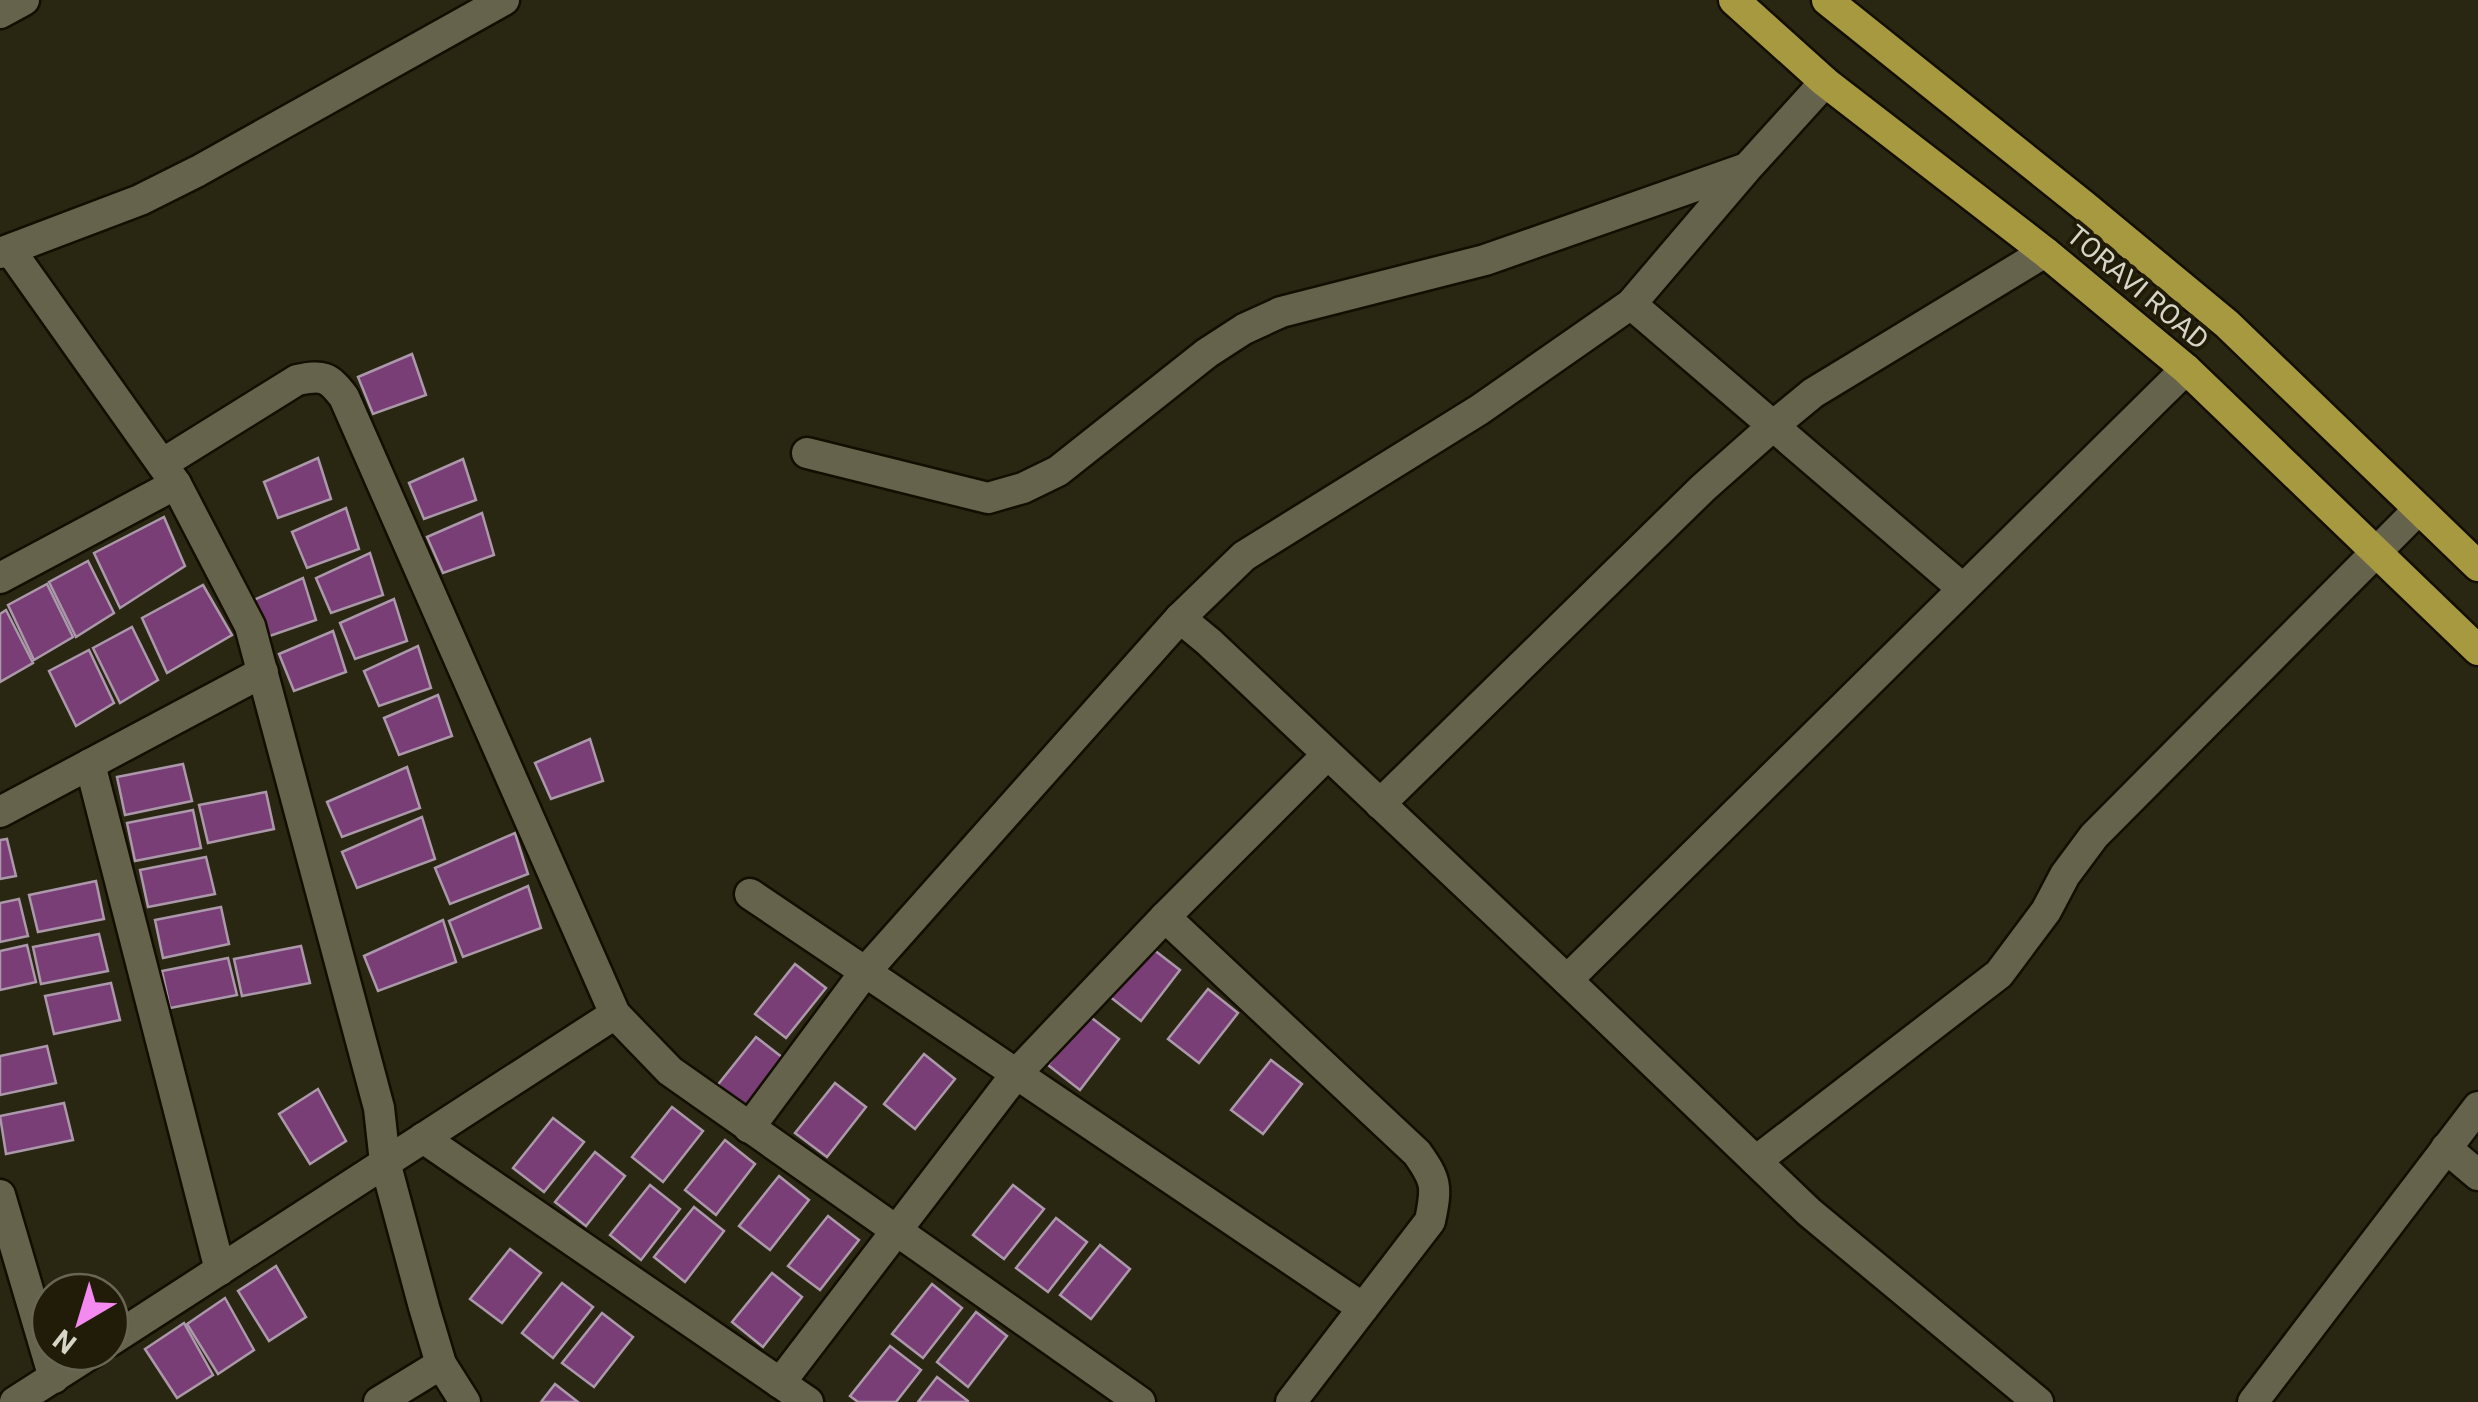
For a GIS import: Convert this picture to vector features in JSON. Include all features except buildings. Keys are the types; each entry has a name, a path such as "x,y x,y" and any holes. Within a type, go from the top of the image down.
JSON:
{"highway":[{"name":"TORAVI ROAD","path":"1734,0 1825,82 2045,252 2186,369 2478,650"},
{"name":"TORAVI ROAD","path":"1827,0 2227,324 2478,566"}],"street":[{"path":"0,13 24,0"},
{"path":"465,1402 441,1364 385,1162 379,1108 250,626 169,474 5,252 140,200 184,178 504,0"},
{"path":"750,1128 865,972 1180,618 1244,556 1479,410 1631,304 1825,82"},
{"path":"807,453 988,498 1024,488 1058,471 1207,353 1244,329 1281,312 1486,260 1747,168"},
{"path":"1380,804 1703,488 1772,426 1813,393 2045,252"},
{"path":"1631,304 1962,588"},
{"path":"1567,980 2186,369"},
{"path":"0,578 169,474 297,380 317,376 332,381 344,398 615,1014 670,1071 1140,1402"},
{"path":"1756,1161 2000,974 2046,912 2065,874 2094,836 2418,510"},
{"path":"1180,618 1809,1212 2038,1402"},
{"path":"0,812 262,672"},
{"path":"780,1383 1016,1074 1327,755"},
{"path":"90,764 220,1270"},
{"path":"750,894 1363,1308"},
{"path":"1165,917 1417,1152 1431,1172 1436,1193 1430,1220 1291,1402"},
{"path":"130,1328 615,1014"},
{"path":"2253,1402 2478,1107"},
{"path":"423,1138 808,1402"},
{"path":"2446,1148 2478,1175"},
{"path":"0,1195 54,1378"},
{"path":"379,1402 441,1364"},
{"path":"15,1402 63,1372"}]}
